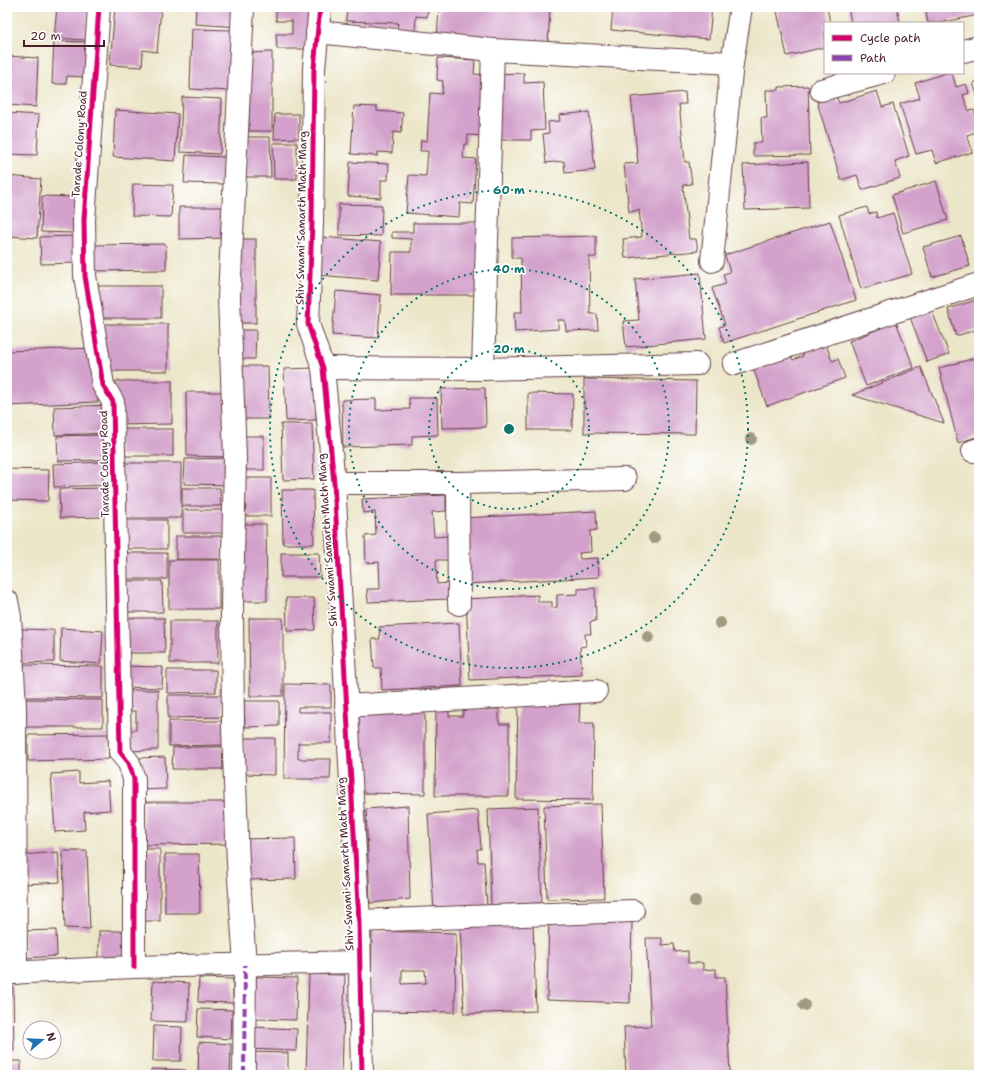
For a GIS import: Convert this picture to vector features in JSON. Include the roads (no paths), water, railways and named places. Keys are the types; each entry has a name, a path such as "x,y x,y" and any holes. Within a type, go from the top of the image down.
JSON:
{"street":[{"name":"Tarade Colony Road","path":"99,7 84,220 85,276 103,385 113,402 120,752 129,763 134,779 135,802 133,874 134,967"},
{"path":"244,7 229,298 235,458 232,608 233,728 238,864 244,965 244,1075"},
{"name":"Shiv Swami Samarth Math Marg","path":"320,7 314,68 312,224 308,324 323,368 334,483 359,921 362,1075"},
{"path":"712,261 732,63 741,7"},
{"path":"318,32 493,50 732,63"},
{"path":"964,52 979,47"},
{"path":"483,369 493,50"},
{"path":"821,90 880,74"},
{"path":"734,364 979,284"},
{"path":"323,368 483,369 696,364"},
{"path":"334,483 458,483 625,479"},
{"path":"458,483 459,604"},
{"path":"7,601 10,617 15,708 12,973 134,967 359,962"},
{"path":"346,706 596,692"},
{"path":"359,921 633,912"}]}
